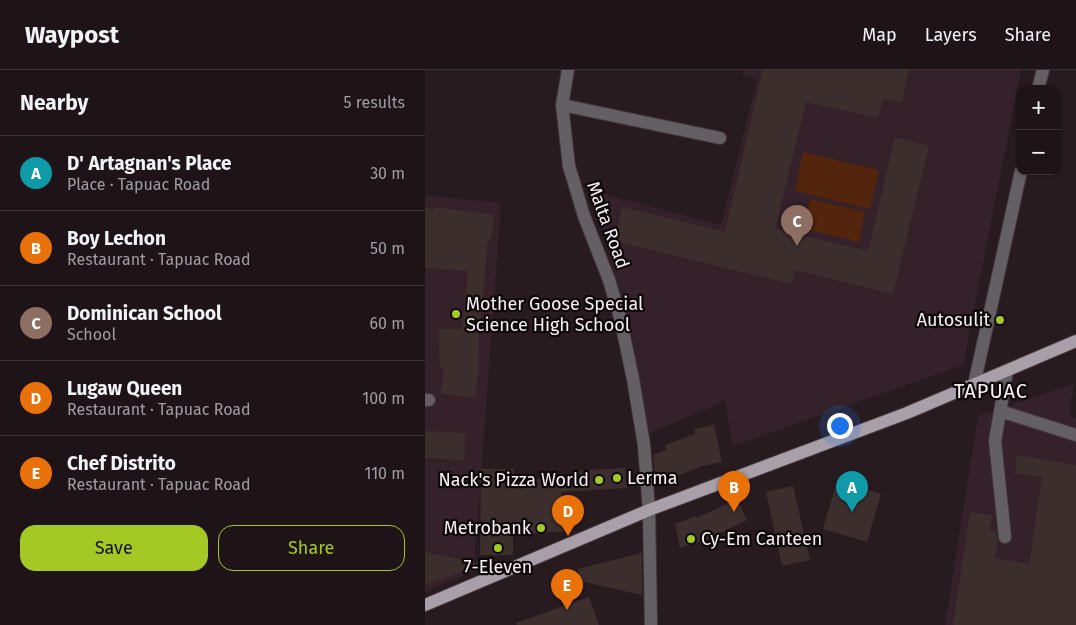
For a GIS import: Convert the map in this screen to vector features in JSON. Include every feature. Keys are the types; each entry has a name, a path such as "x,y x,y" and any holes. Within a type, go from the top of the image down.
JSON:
{"main road":[{"path":"425,605 649,510 907,413 1076,342"}],"street":[{"name":"Malta Road","path":"568,70 562,105 569,166 583,216 609,280 620,317 644,445 649,510 651,625"},
{"path":"1040,85 1043,70"},
{"path":"562,105 719,138"},
{"path":"974,385 1020,175"},
{"path":"1005,537 995,442 1007,371"},
{"path":"1000,411 1076,435"}],"shaded area":[{"path":"744,70 1021,70 1018,85 1016,85 1016,95 963,365 733,446 725,401 648,434 638,369 595,192 721,225 757,80 743,75"},
{"path":"803,152 879,170 870,209 795,191"},
{"path":"425,195 501,203 474,571 425,592"},
{"path":"810,199 865,212 859,242 803,229"},
{"path":"1074,384 1069,416 1076,418 1076,625 945,625 978,416"}],"building":[{"path":"763,70 909,70 902,103 883,99 878,118 806,102 775,229 868,251 895,137 929,146 893,294 795,270 792,284 614,241 622,207 725,232"},
{"path":"434,207 494,215 491,240 488,239 480,326 478,326 479,367 475,398 441,394 444,368 440,368 439,329 462,329 468,271 425,268 425,208 434,209"},
{"path":"714,425 722,462 656,481 653,455 667,450 665,445 695,434 694,429"},
{"path":"425,431 465,433 464,460 425,458"},
{"path":"1017,455 1076,465 1076,625 953,625 970,512 992,515 990,530 996,531 998,541 995,558 1029,564 1042,477 1015,473"},
{"path":"625,468 627,488 561,492 564,531 513,535 513,555 480,555 481,469 514,469 514,481 574,476 574,471"},
{"path":"837,481 881,494 867,542 823,529"},
{"path":"793,486 810,560 782,566 766,492"},
{"path":"737,499 747,520 708,539 680,548 675,524 696,516 697,518"},
{"path":"425,552 483,564 425,585"},
{"path":"642,553 642,595 580,581 578,569"},
{"path":"589,597 599,625 517,625 516,623"}],"place":[{"name":"Dominican School","path":"797,246"},
{"name":"Mother Goose Special Science High School","path":"456,314"},
{"name":"Autosulit","path":"1000,320"},
{"name":"Lerma","path":"617,478"},
{"name":"Nack's Pizza World","path":"599,480"},
{"name":"Boy Lechon","path":"734,512"},
{"name":"D' Artagnan's Place","path":"852,512"},
{"name":"Metrobank","path":"541,528"},
{"name":"Lugaw Queen","path":"568,536"},
{"name":"Cy-Em Canteen","path":"691,539"},
{"name":"7-Eleven","path":"498,548"},
{"name":"Chef Distrito","path":"567,610"}],"district":[{"name":"TAPUAC","path":"991,391"}]}
